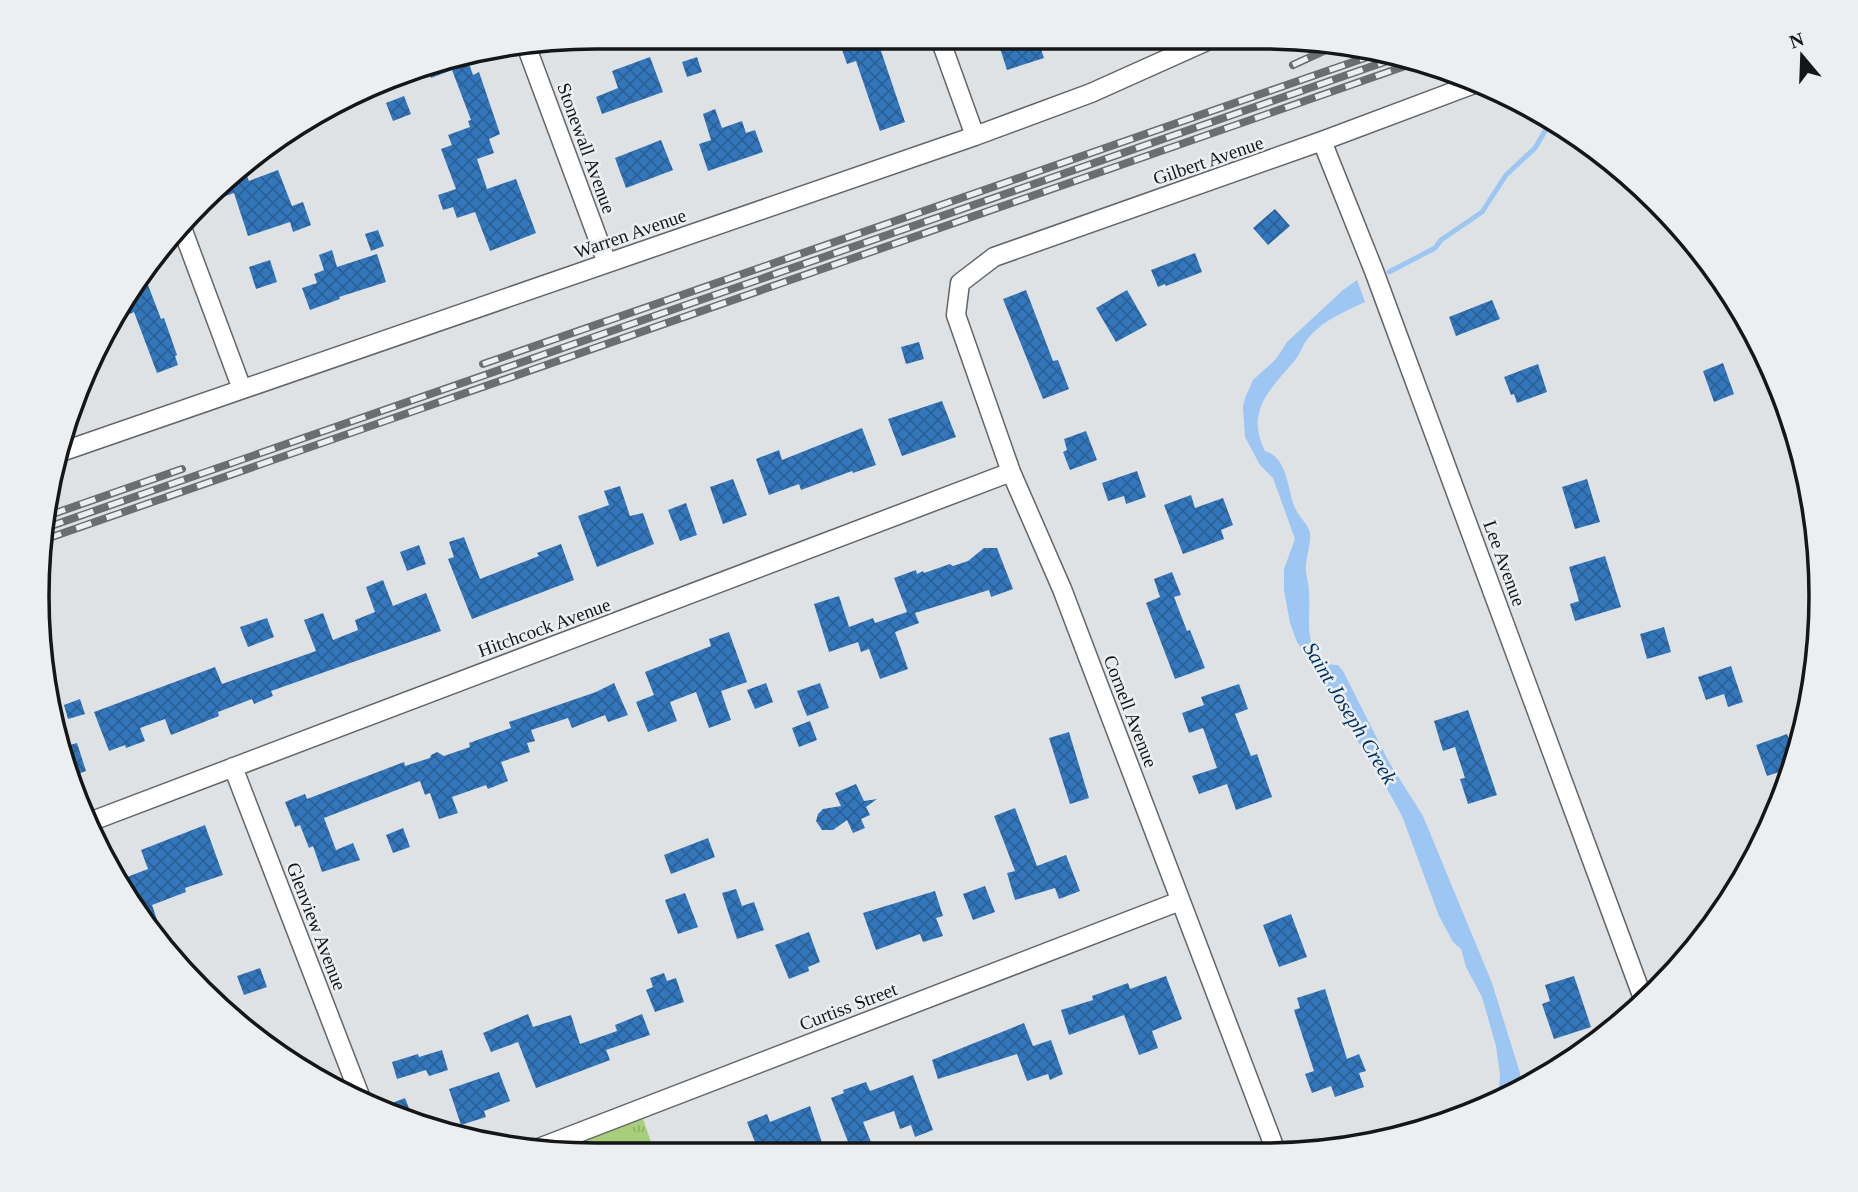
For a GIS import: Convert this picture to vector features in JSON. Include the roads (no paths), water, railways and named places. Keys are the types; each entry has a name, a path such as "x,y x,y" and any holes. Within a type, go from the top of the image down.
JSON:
{"street":[{"path":"944,49 975,136"},
{"name":"Warren Avenue","path":"69,449 975,136 1091,93 1189,49"},
{"name":"Stonewall Avenue","path":"529,54 607,263"},
{"name":"Gilbert Avenue","path":"960,283 994,257 1322,141 1462,88"},
{"name":"Lee Avenue","path":"1322,141 1377,279 1641,991"},
{"path":"185,235 242,389"},
{"name":"Cornell Avenue","path":"960,283 956,315 1011,472 1062,589 1273,1143"},
{"name":"Hitchcock Avenue","path":"97,819 1011,472"},
{"name":"Glenview Avenue","path":"233,767 357,1088"},
{"name":"Curtiss Street","path":"556,1142 1180,901"}],"water":[{"path":"1357,280 1365,302 1341,313 1306,341 1297,358 1263,402 1258,424 1260,437 1265,451 1273,455 1283,468 1293,503 1310,533 1306,568 1312,645 1322,664 1338,665 1343,671 1389,762 1423,816 1492,983 1520,1073 1520,1078 1499,1089 1500,1074 1496,1046 1482,997 1466,967 1461,949 1453,942 1439,916 1402,816 1340,714 1321,676 1297,642 1290,623 1284,590 1284,569 1295,539 1273,478 1260,465 1245,437 1243,407 1253,380 1276,359 1287,342"}],"waterway":[{"name":"Saint Joseph Creek","path":"1389,272 1435,248 1441,240 1482,212 1506,175 1535,148 1547,129"}],"railway":[{"path":"1293,65 1320,53"},
{"path":"483,364 1362,59"},
{"path":"54,525 1382,63"},
{"path":"53,537 1401,67"},
{"path":"56,513 182,469"}]}
